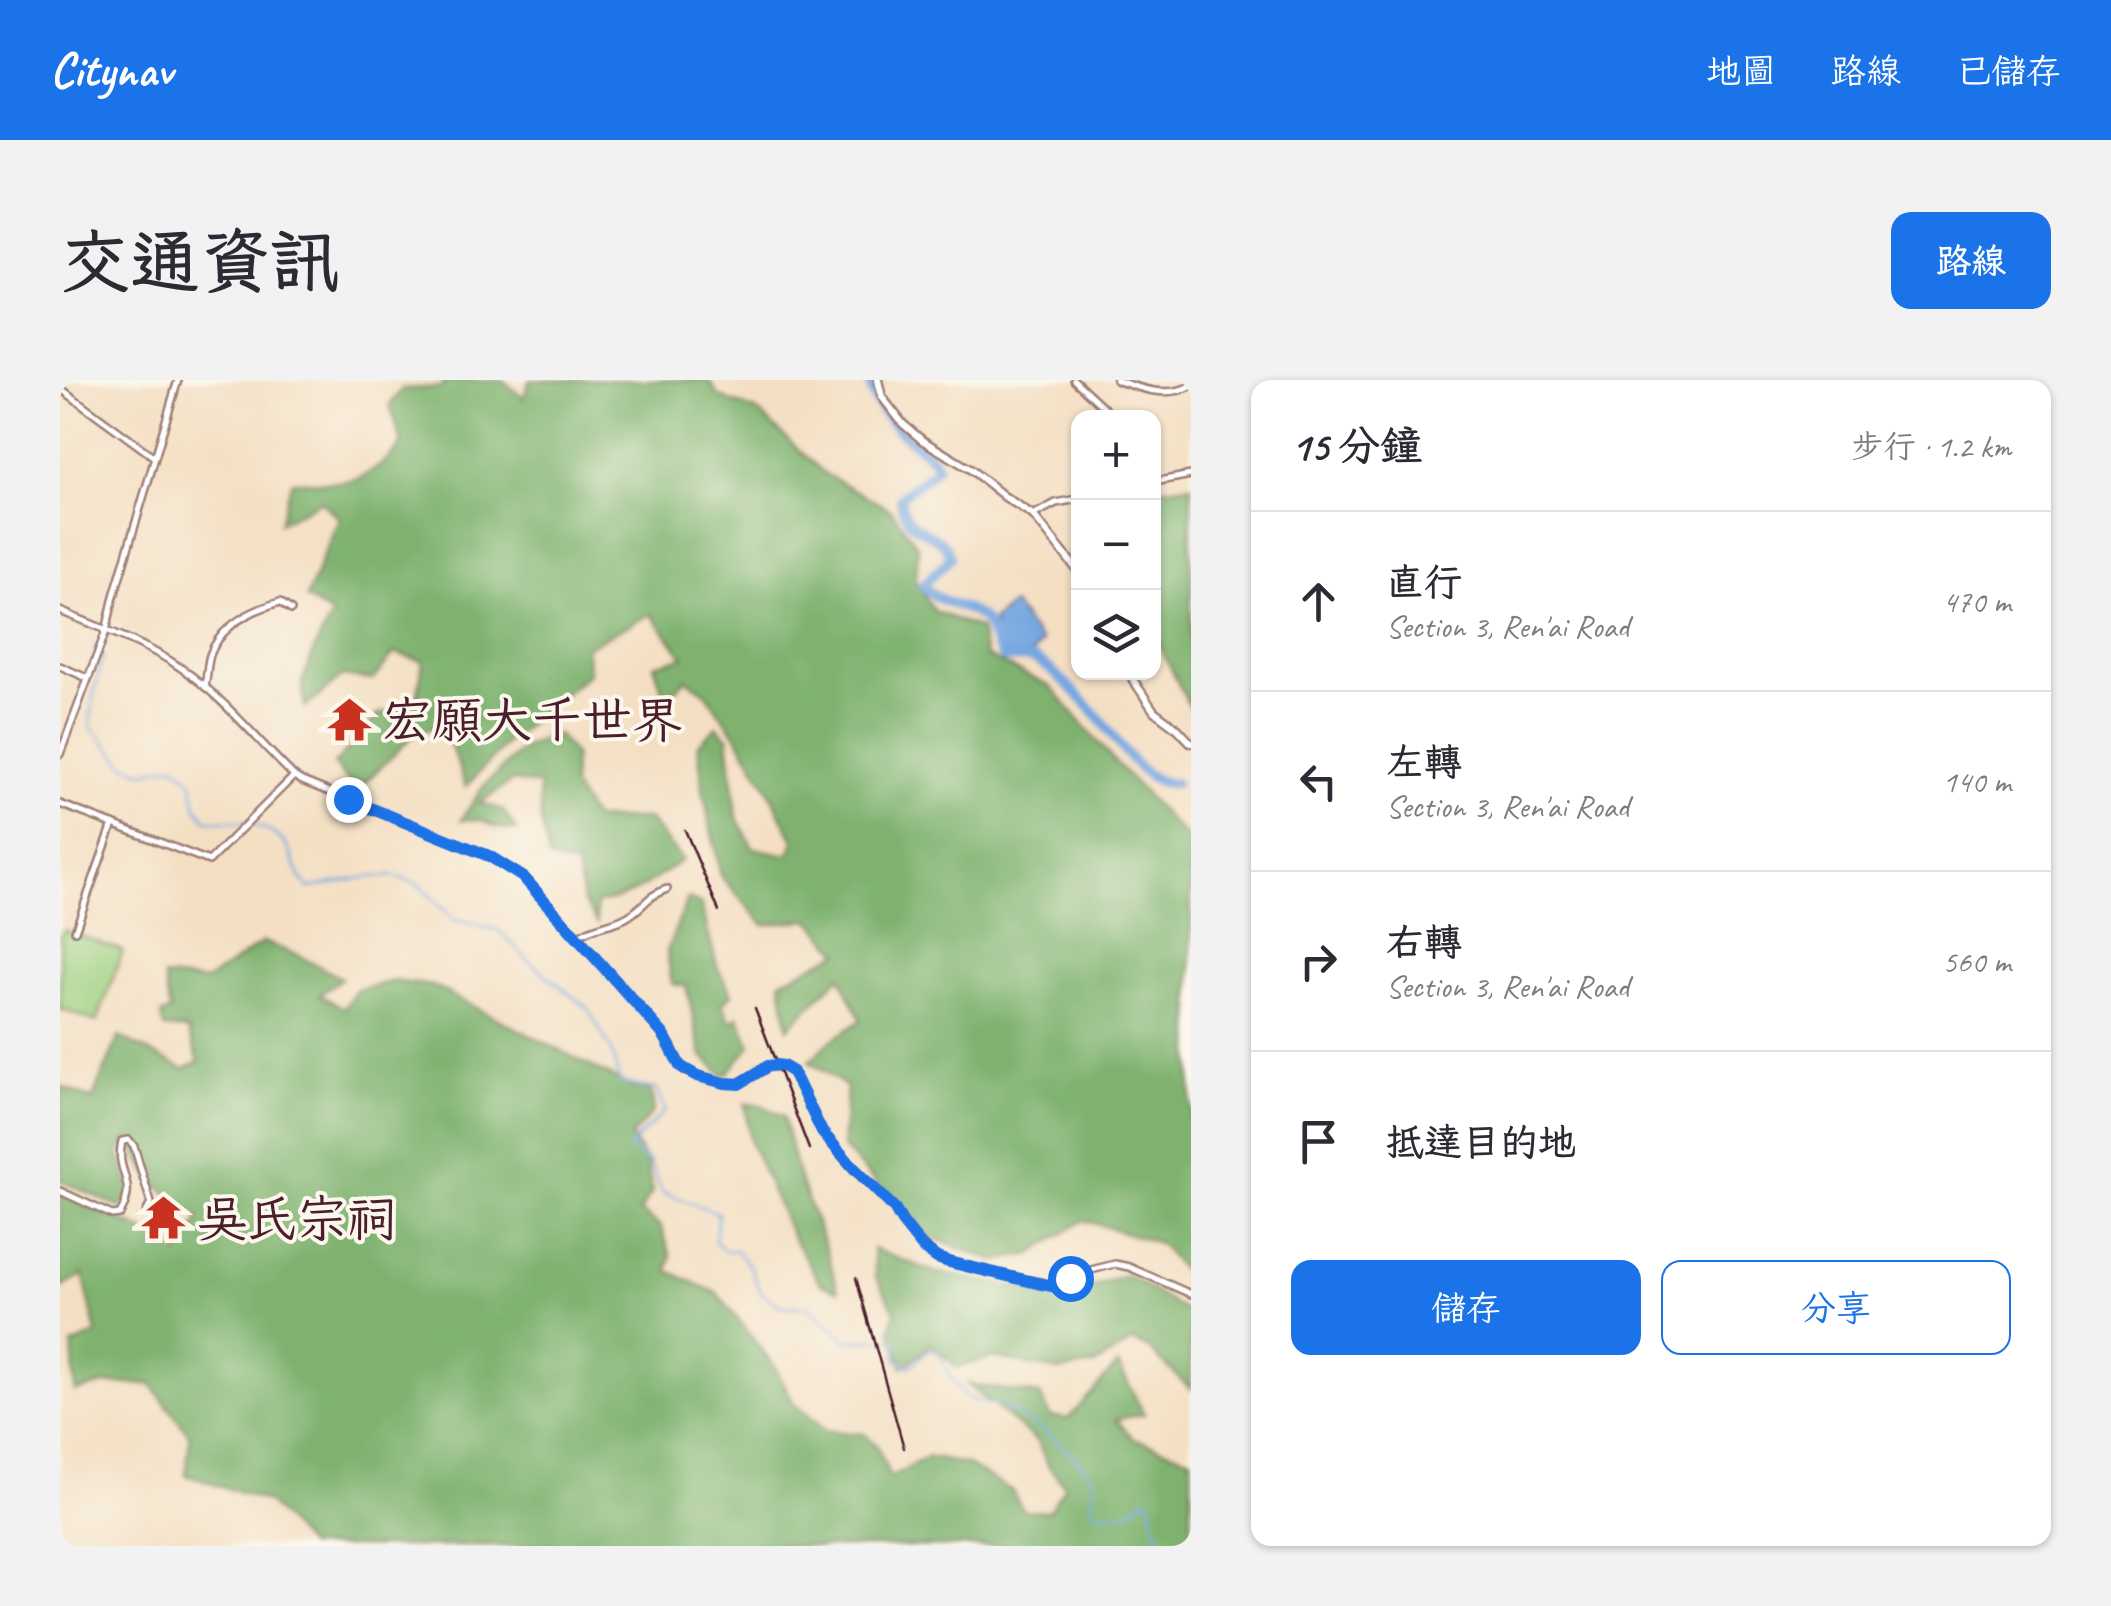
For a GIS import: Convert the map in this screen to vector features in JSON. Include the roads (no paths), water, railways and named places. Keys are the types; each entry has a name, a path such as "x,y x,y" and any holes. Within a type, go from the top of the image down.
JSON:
{"street":[{"path":"60,754 106,631 178,380"},
{"path":"878,380 889,407 922,440 1033,514 1071,563"},
{"path":"1074,380 1106,410"},
{"path":"1116,380 1161,392 1180,392 1191,386"},
{"path":"60,388 156,458"},
{"path":"1161,481 1191,475"},
{"path":"1033,514 1072,500"},
{"path":"205,688 218,639 238,620 280,602 292,610"},
{"path":"60,611 173,663 205,688 294,776 489,856 524,878 664,1035 687,1072 739,1084 768,1066 783,1066 793,1072 822,1132 894,1208 914,1238 937,1258 1052,1286 1115,1264 1191,1294"},
{"path":"60,666 87,678"},
{"path":"1133,680 1154,711 1191,743"},
{"path":"60,804 210,861 294,776"},
{"path":"75,931 113,824"},
{"path":"578,937 633,913 650,896 666,888"},
{"path":"60,1191 112,1215 120,1214 129,1189 120,1148 122,1141 129,1140 151,1203 146,1213"}],"water":[{"path":"1012,604 1041,642 1032,654 1008,656 996,642 993,620"}],"waterway":[{"path":"870,380 883,413 937,466 900,499 909,521 940,541 950,558 923,585 984,621 1004,658 1031,659 1050,670 1094,712 1142,770 1152,778 1175,783"},
{"path":"94,647 103,656 90,726 125,764 142,772 175,765 192,781 197,808 207,820 255,826 276,836 285,844 309,888 394,876 418,884 454,920 499,930 527,959 588,1009 611,1049 620,1083 656,1089 665,1111 629,1147 649,1162 662,1192 718,1213 715,1241 725,1251 736,1250 750,1267 761,1292 779,1306 808,1307 847,1340 896,1340 897,1360 910,1367 928,1350 939,1352 962,1394 1018,1415 1076,1458 1095,1481 1094,1511 1116,1514 1128,1511 1145,1498 1151,1503 1155,1526 1168,1546"}],"railway":[{"path":"685,830 719,911"},
{"path":"755,1008 809,1149"},
{"path":"856,1278 904,1448"}],"place":[{"name":"宏願大千世界","path":"349,719"},
{"name":"吳氏宗祠","path":"164,1218"}]}
